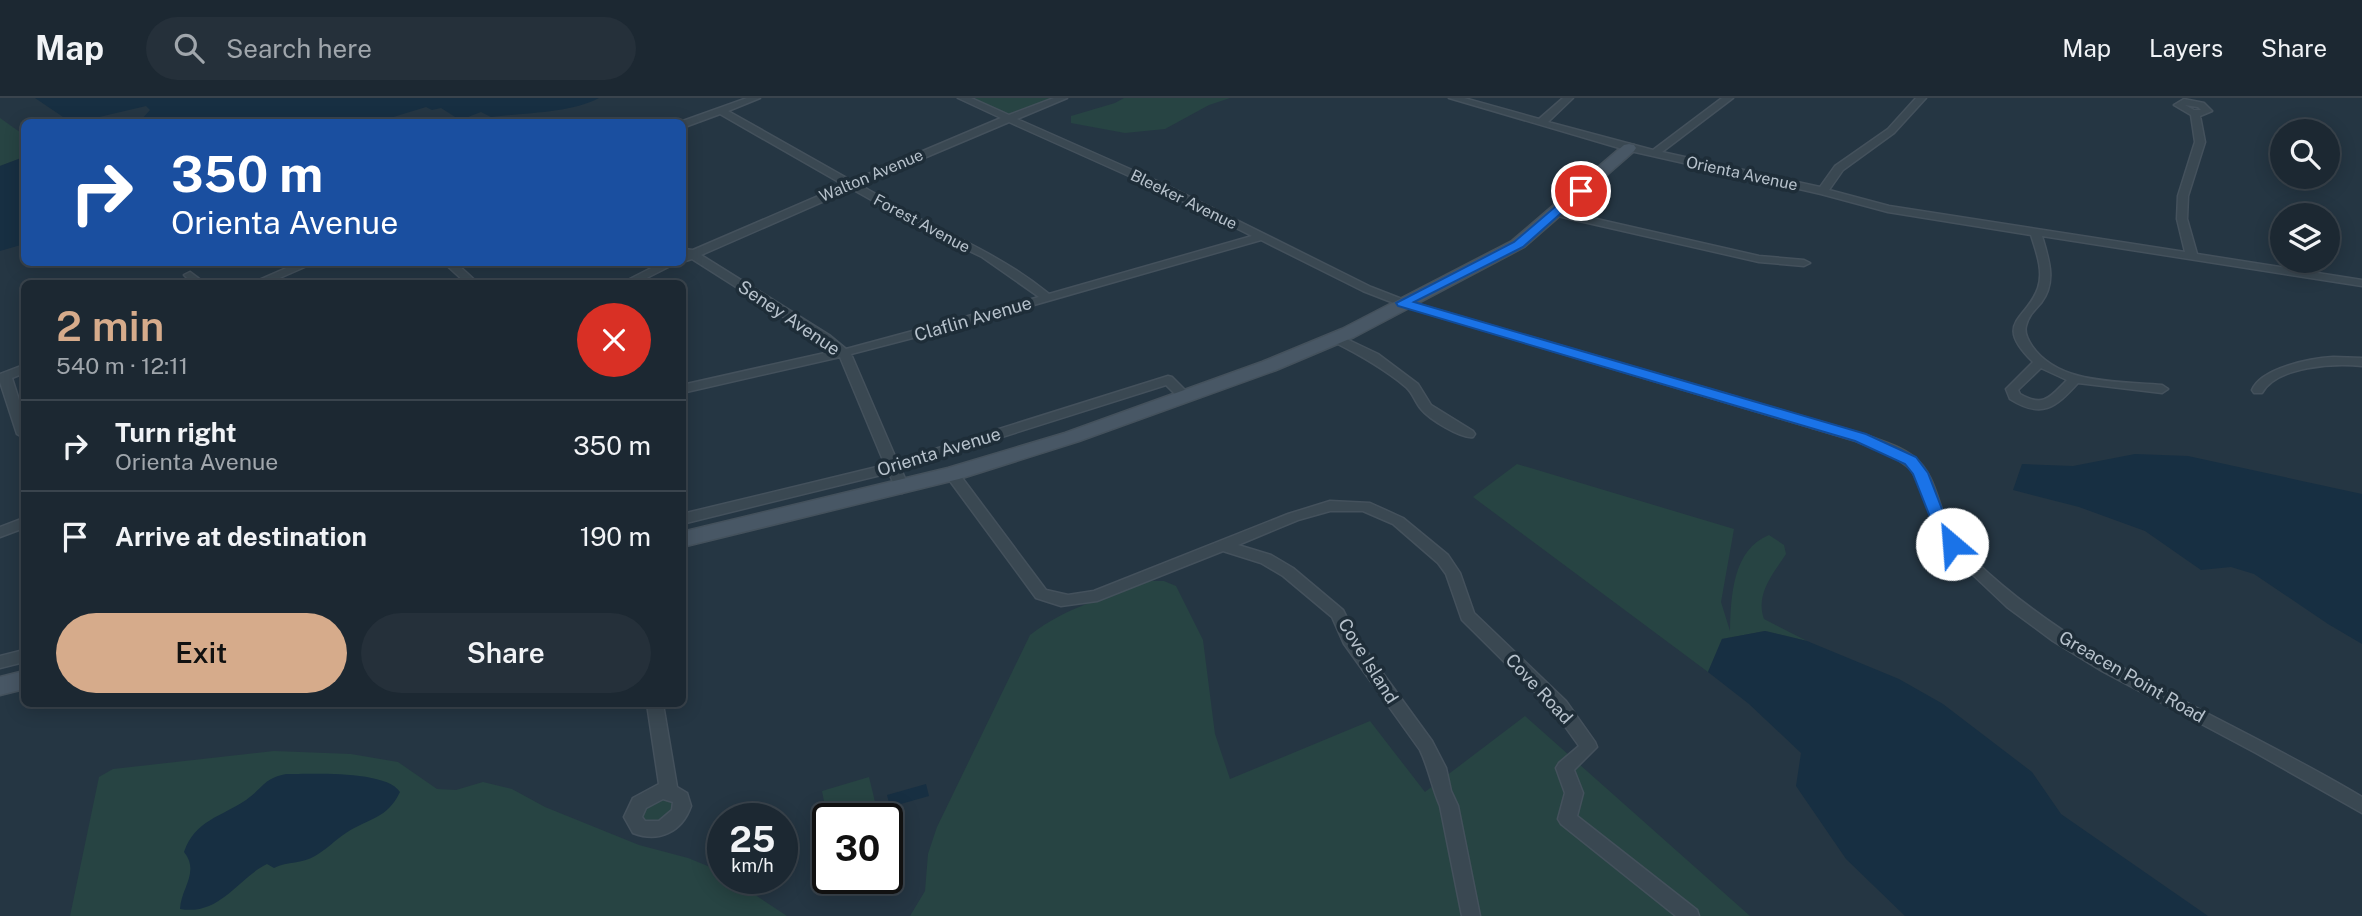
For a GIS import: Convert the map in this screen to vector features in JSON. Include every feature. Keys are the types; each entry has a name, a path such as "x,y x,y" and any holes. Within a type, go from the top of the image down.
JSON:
{"street":[{"path":"686,124 755,98"},
{"name":"Bleeker Avenue","path":"963,98 1162,187 1367,289 1403,303"},
{"name":"Walton Avenue","path":"686,254 1005,119 1062,98"},
{"path":"1454,98 1629,148"},
{"path":"1541,123 1568,98"},
{"path":"1654,154 1728,98"},
{"path":"1824,191 1839,168 1891,131 1921,98"},
{"name":"Forest Avenue","path":"721,111 918,222 946,234 1032,285 1047,298"},
{"path":"2192,257 2182,217 2183,192 2200,142 2195,113"},
{"name":"Orienta Avenue","path":"686,539 902,488 1072,437 1185,397 1336,338 1518,244 1629,148 1917,214 2362,283"},
{"path":"1557,213 1759,259 1804,263"},
{"path":"2036,233 2045,269 2045,283 2019,331 2026,348 2039,363 2076,378 2162,389"},
{"name":"Claflin Avenue","path":"686,388 845,354 1261,237"},
{"name":"Seney Avenue","path":"686,254 825,338 845,354 902,488"},
{"path":"265,280 301,266"},
{"path":"453,266 469,280"},
{"path":"634,280 665,266"},
{"path":"190,275 196,280"},
{"name":"Greacen Point Road","path":"1403,303 1861,438 1910,460 1920,473 1942,527 1952,544 2004,597 2091,658 2362,806"},
{"path":"1336,338 1374,357 1414,387 1426,407 1468,434"},
{"path":"2258,390 2260,385 2287,369 2308,361 2362,362"},
{"path":"2039,363 2012,389 2014,396 2032,406 2042,408 2050,404 2076,378"},
{"path":"21,370 2,377 21,426"},
{"name":"Orienta Avenue","path":"686,518 894,467 1168,380 1185,397"},
{"path":"952,474 1041,594 1051,599 1065,601 1097,596 1222,545"},
{"name":"Cove Road","path":"1222,545 1293,517 1330,506 1349,505 1374,509 1398,521 1443,559 1453,573 1468,616 1560,706 1589,747 1564,768 1574,793 1567,819 1690,916"},
{"path":"0,532 21,524"},
{"name":"Cove Island","path":"1222,545 1266,559 1288,572 1338,614 1350,640 1426,746 1437,768 1441,791 1449,806 1471,916"},
{"path":"0,662 21,657"},
{"path":"0,686 21,681"},
{"path":"656,707 670,791"}],"green space":[{"path":"968,98 1063,98 1009,118"},
{"path":"1124,98 1230,98 1209,105 1165,129 1125,133 1071,123 1071,116"},
{"path":"0,118 21,133 21,158 0,166"},
{"path":"1517,464 1734,529 1721,602 1730,631 1733,590 1741,563 1757,542 1769,535 1784,545 1786,554 1764,593 1764,619 1807,641 1765,631 1722,639 1708,672 1473,497"},
{"path":"1149,581 1164,581 1176,586 1203,640 1215,734 1230,779 1370,721 1425,792 1525,716 1750,916 910,916 925,891 928,854 937,827 1030,635 1073,609"},
{"path":"274,751 351,754 398,762 437,789 456,790 483,782 512,789 545,807 639,845 688,858 707,866 707,894 754,894 787,916 70,916 99,777 113,769"},
{"path":"869,777 875,802 824,803 822,791"},
{"path":"652,798 674,799 676,808 665,822 643,823 639,810"}],"water":[{"path":"35,98 599,98 561,110 491,117 481,112 463,119 441,108 432,110 426,107 387,119 142,119 150,110 146,106 91,119 66,119"},
{"path":"21,158 21,245 0,251 0,166"},
{"path":"2135,454 2188,456 2362,494 2362,644 2254,574 2231,567 2201,570 2145,531 2079,507 2013,490 2022,464 2073,466"},
{"path":"1765,631 1807,641 1899,679 1943,704 2032,772 2061,814 2208,916 1905,916 1846,859 1796,786 1801,753 1749,704 1708,672 1722,639"},
{"path":"286,774 365,777 392,785 400,792 383,813 346,833 315,856 274,868 267,864 217,902 194,910 180,909 190,873 184,852 195,833 210,820 246,800 268,781"},
{"path":"926,784 929,796 903,803 889,803 887,795"}],"route":[{"path":"1581,191 1518,244 1403,303 1861,438 1898,454 1910,460 1920,473 1931,494 1942,527 1952,544"}]}
